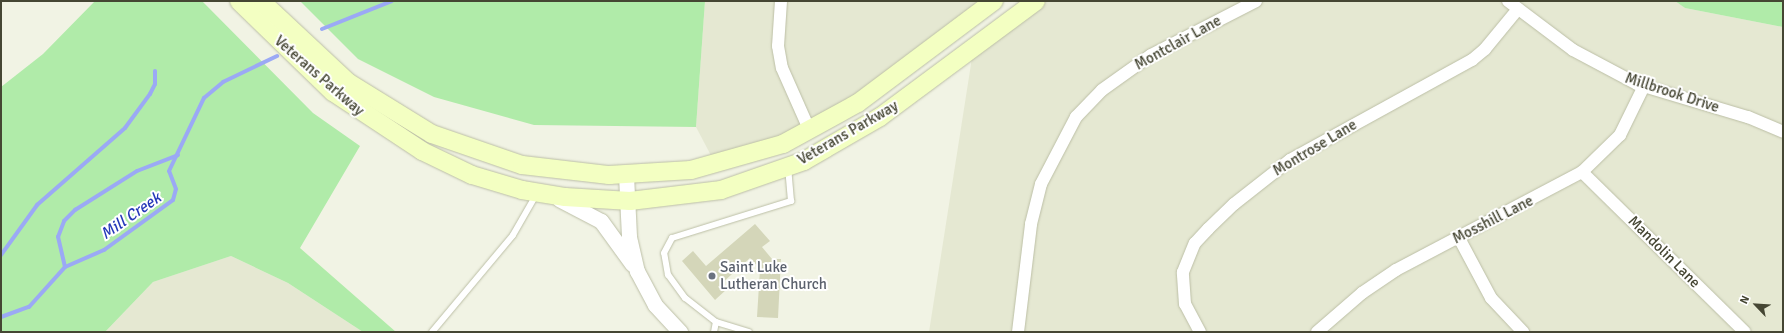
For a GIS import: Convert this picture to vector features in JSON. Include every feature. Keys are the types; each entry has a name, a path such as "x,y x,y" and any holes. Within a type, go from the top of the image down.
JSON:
{"main road":[{"name":"Veterans Parkway","path":"239,1 333,92 370,120 422,151 472,175 544,194 630,201 701,194 788,168 880,118 1036,1"},
{"name":"Veterans Parkway","path":"261,1 349,83 432,134 522,165 579,174 626,175 716,165 783,144 866,98 994,1"}],"street":[{"path":"781,1 778,40 782,68 809,129"},
{"name":"Montclair Lane","path":"1018,332 1031,224 1041,184 1076,117 1102,90 1151,55 1256,1"},
{"name":"Millbrook Drive","path":"1508,1 1573,50 1644,86 1748,117 1783,132"},
{"name":"Montrose Lane","path":"1200,332 1185,304 1183,272 1195,243 1208,229 1234,204 1290,160 1472,60 1485,49 1518,9"},
{"name":"Mosshill Lane","path":"1317,332 1379,281 1582,172 1620,135 1644,86"},
{"name":"Mandolin Lane","path":"1582,172 1745,332"},
{"path":"626,175 630,201 629,237 637,271"},
{"path":"544,194 601,221 637,271 655,305 680,332"},
{"path":"1459,238 1491,298 1523,332"}],"lane":[{"path":"749,332 716,322 684,298 668,275 664,253 672,238 791,201 788,168"},
{"path":"432,332 513,235 544,194"},
{"path":"714,332 716,322"}],"shaded area":[{"path":"705,1 999,1 809,129 716,165 696,127"},
{"path":"1036,1 1675,1 1685,8 1783,27 1783,332 929,332 974,45"},
{"path":"231,256 288,283 363,332 105,332 153,282"}],"green space":[{"path":"95,1 202,1 313,113 360,146 300,248 396,332 363,332 288,283 231,256 153,282 105,332 1,332 1,87 43,54"},
{"path":"300,1 705,1 696,127 534,125 434,97 358,59"},
{"path":"1675,1 1783,1 1783,27 1685,8"}],"building":[{"name":"Saint Luke Lutheran Church","path":"755,224 770,241 762,247 772,259 781,259 778,318 757,317 760,269 750,258 722,283 727,289 715,300 682,261 693,251 706,266"}],"waterway":[{"name":"Mill Creek","path":"322,29 392,1"},
{"name":"Mill Creek","path":"1,317 29,307 65,267 104,250 173,200 176,189 169,171 204,98 223,82 277,56"},
{"path":"1,255 37,205 125,128 150,94 155,84 155,71"},
{"path":"65,267 58,237 64,221 75,210 137,171 178,155"}],"place":[{"name":"Saint Luke Lutheran Church","path":"712,276"}]}
